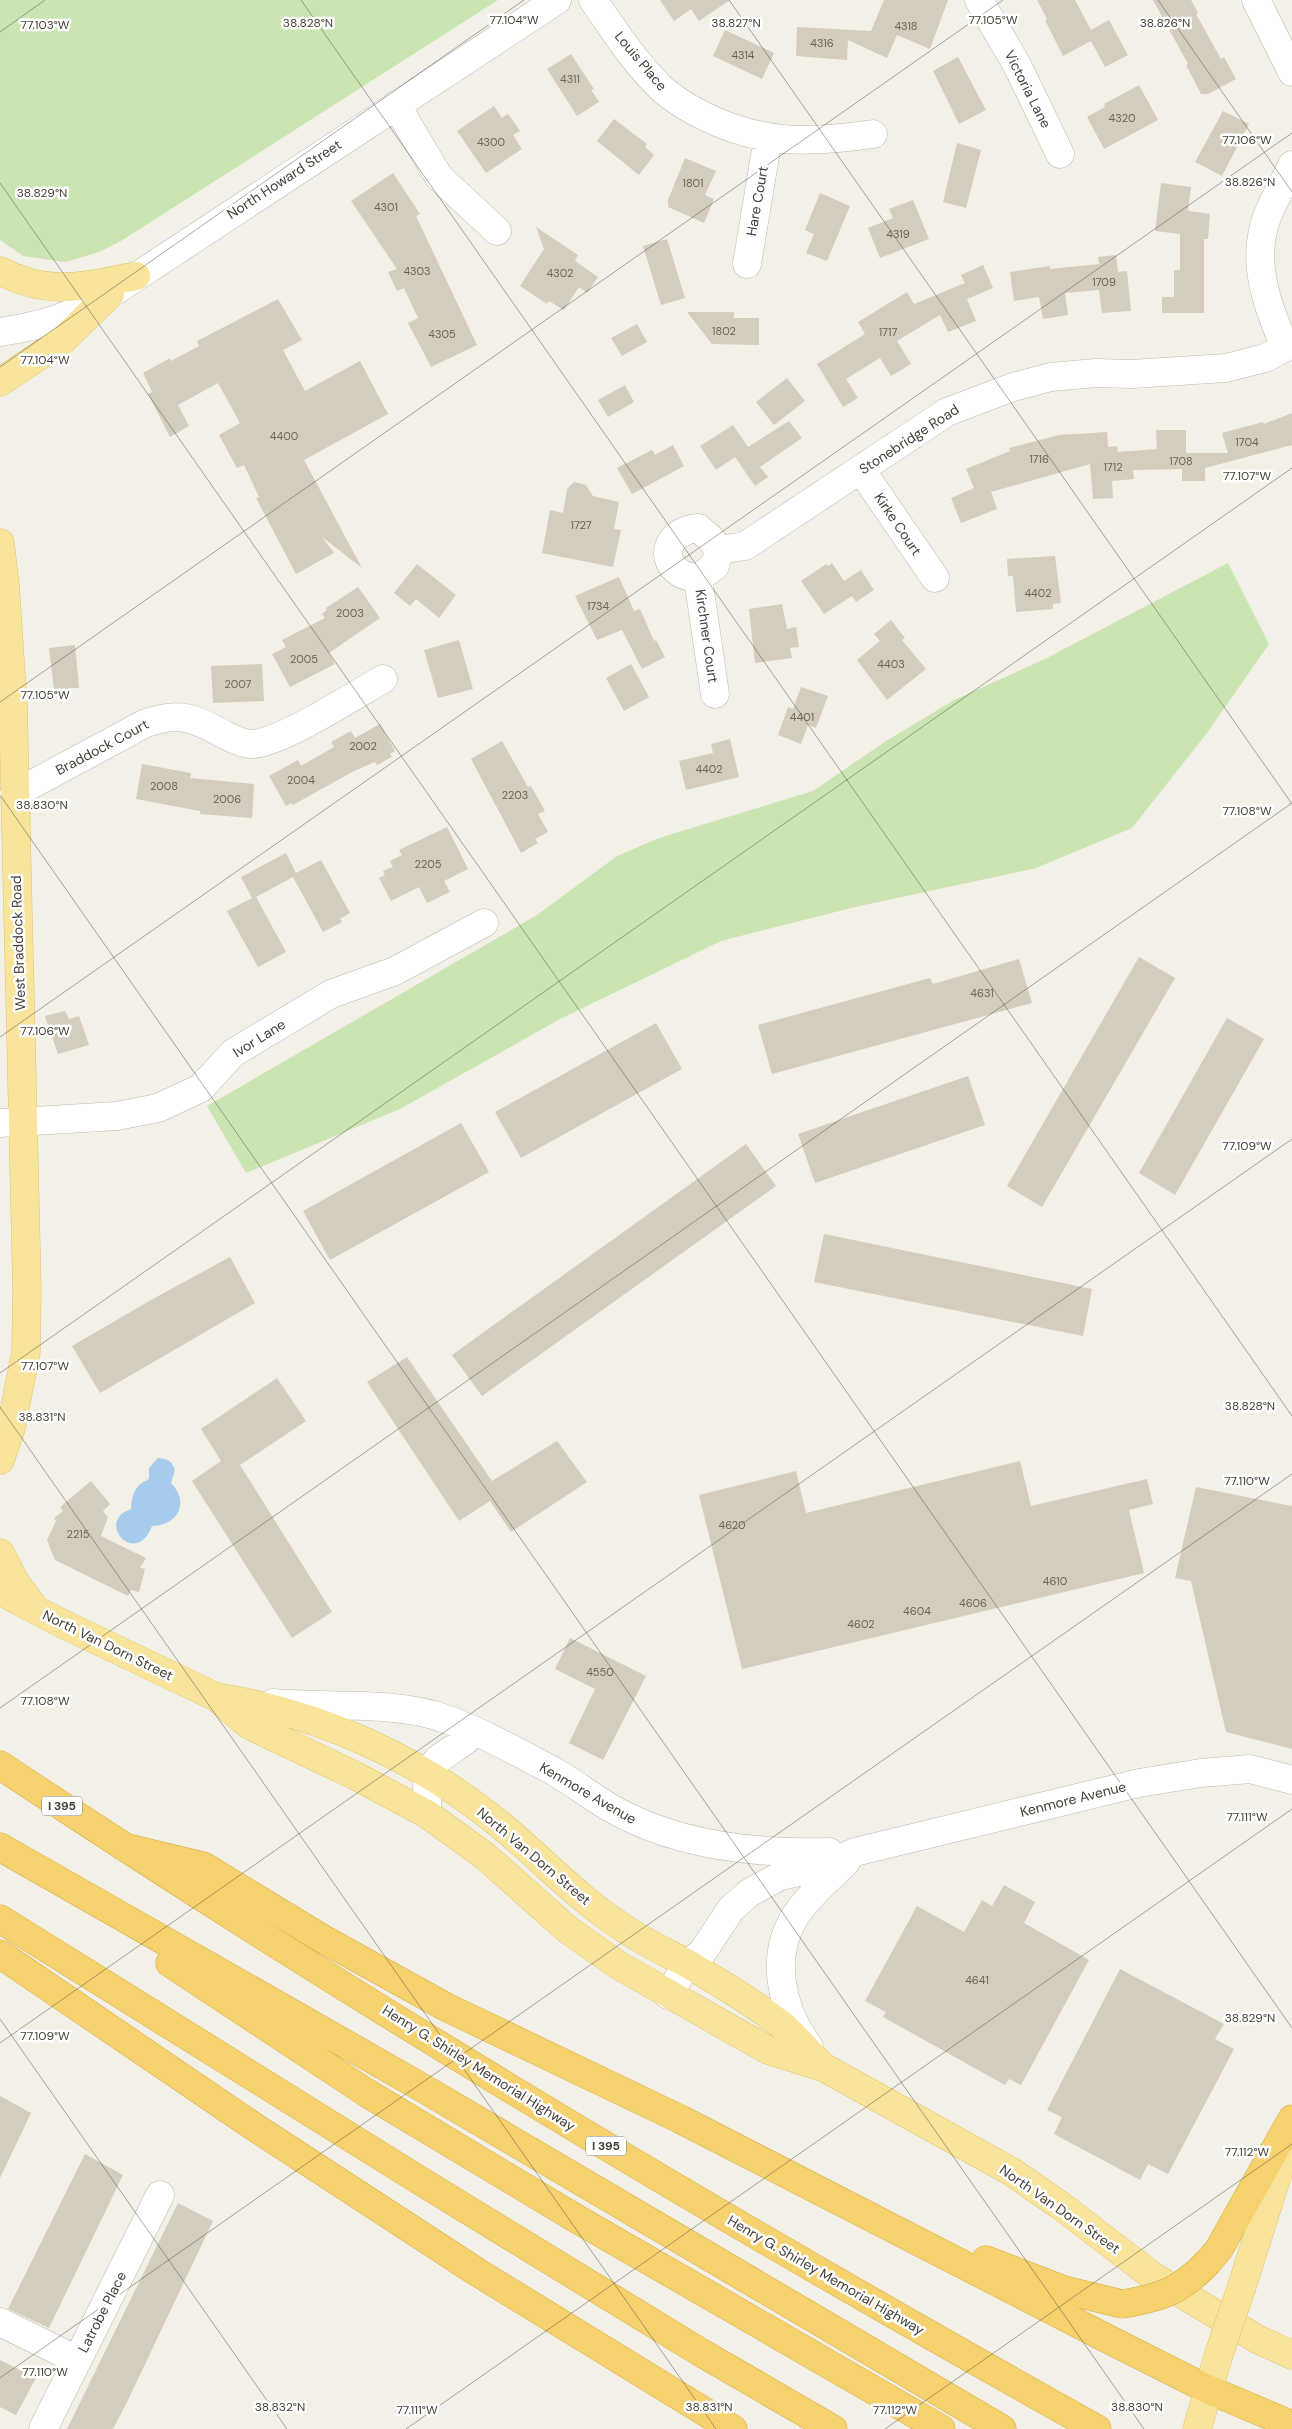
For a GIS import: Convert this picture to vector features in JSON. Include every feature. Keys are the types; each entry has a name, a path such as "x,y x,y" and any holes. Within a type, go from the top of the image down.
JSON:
{"highway":[{"name":"Henry G. Shirley Memorial Highway","path":"0,1765 124,1848 559,2118 849,2290 1097,2429"},
{"path":"0,1848 421,2087 931,2389 1002,2429"},
{"path":"0,1848 367,2093 576,2219 941,2429"},
{"path":"124,1848 203,1866 323,1939 446,2007 680,2119 1207,2388 1292,2425"},
{"path":"0,1919 419,2180 700,2352 833,2429"},
{"path":"0,1954 272,2139 477,2272 733,2429"},
{"path":"863,2214 1064,2290 1122,2304 1154,2299 1183,2286 1219,2249 1292,2119"},
{"path":"675,2394 701,2429"},
{"path":"675,2394 724,2429"}],"main road":[{"path":"0,271 29,283 60,288 136,276"},
{"path":"0,382 69,335 110,294"},
{"name":"West Braddock Road","path":"0,543 6,585 13,705 11,1123 27,1290 26,1352 11,1428 0,1460"},
{"path":"0,1554 16,1582 36,1610"},
{"name":"North Van Dorn Street","path":"0,1590 36,1610 216,1698 250,1725 354,1775 427,1814 485,1856 541,1907 591,1947 668,1994 768,2050 825,2068 1012,2172 1061,2206 1154,2277 1257,2338 1292,2355"},
{"name":"North Van Dorn Street","path":"216,1698 258,1704 333,1729 378,1748 429,1776 502,1827 590,1905 623,1928 745,1999 783,2027 825,2068"},
{"path":"1197,2429 1207,2388 1242,2286 1292,2127"}],"street":[{"name":"North Howard Street","path":"0,332 35,327 73,314 110,294 557,0"},
{"name":"Louis Place","path":"594,0 630,53 661,88 688,108 723,126 768,138 802,141 873,134"},
{"name":"Victoria Lane","path":"979,0 1017,65 1060,154"},
{"path":"1256,0 1292,72"},
{"path":"396,106 438,177 497,231"},
{"name":"Hare Court","path":"747,264 768,138"},
{"path":"1288,346 1267,302 1263,283 1262,236 1277,193 1292,165"},
{"name":"Stonebridge Road","path":"719,550 745,546 947,412 1013,387 1051,377 1096,373 1132,374 1226,368 1265,358 1288,346"},
{"name":"Kirke Court","path":"861,470 935,578"},
{"path":"698,528 710,538 719,550 715,566 698,578 679,573 670,563 667,550 672,538 684,530 698,528"},
{"name":"Kirchner Court","path":"698,578 715,694"},
{"name":"Braddock Court","path":"14,794 144,724 161,718 178,716 198,720 238,741 252,744 279,736 383,679"},
{"name":"Ivor Lane","path":"11,1123 117,1116 149,1111 172,1102 201,1088 233,1053 332,994 395,970 484,923"},
{"name":"Kenmore Avenue","path":"216,1698 298,1705 404,1709 444,1718 474,1731 556,1773 590,1796 646,1825 705,1843 764,1852 796,1854 855,1852"},
{"path":"427,1814 430,1771 440,1758 467,1741 474,1731"},
{"name":"Kenmore Avenue","path":"668,1994 687,1964 702,1953 731,1909 749,1893 780,1876 823,1867 855,1852 1139,1783 1201,1773 1250,1769 1292,1780"},
{"path":"825,2068 793,2021 782,1988 780,1961 785,1938 797,1913 819,1887 855,1852"},
{"name":"Kenmore Avenue","path":"687,1964 688,1944 698,1922 718,1896 738,1878 759,1866 796,1854"},
{"name":"Latrobe Place","path":"42,2429 160,2195"},
{"path":"0,2322 77,2360"}],"green space":[{"path":"0,0 498,0 121,241 99,252 66,262 23,256 0,240"},
{"path":"1228,563 1269,644 1207,733 1132,828 1036,868 855,907 721,941 560,1019 400,1109 246,1173 207,1106 537,915 617,856 659,838 813,791 886,741 954,700 1045,659"}],"water":[{"path":"158,1458 169,1461 175,1470 171,1483 177,1490 180,1498 178,1512 169,1522 152,1526 145,1538 137,1543 129,1543 117,1531 116,1523 121,1515 131,1509 132,1499 137,1487 149,1479 149,1468"}],"building":[{"path":"660,0 730,0 699,21 691,9 674,21"},
{"path":"884,0 948,0 930,49 897,35 887,58 848,40 847,60 796,56 797,27 871,31"},
{"path":"1037,0 1075,0 1091,30 1109,20 1128,55 1105,67 1091,41 1063,56"},
{"path":"1153,0 1191,0 1198,13 1196,14 1221,59 1224,57 1236,79 1208,94 1201,94 1186,65 1188,64"},
{"path":"725,30 774,53 762,79 713,56"},
{"path":"571,54 594,89 591,90 599,102 577,116 547,69"},
{"path":"958,57 986,110 959,124 933,71"},
{"path":"1139,85 1158,120 1104,149 1087,117 1105,107 1104,104"},
{"path":"494,106 502,118 508,114 520,131 513,135 522,149 486,173 457,131"},
{"path":"1223,111 1249,124 1222,176 1195,162"},
{"path":"614,119 647,144 645,147 654,155 639,175 597,141"},
{"path":"957,143 981,150 966,208 943,202"},
{"path":"685,158 716,171 705,195 714,199 704,223 668,207 668,200"},
{"path":"393,173 420,214 416,216 477,345 431,367 408,323 418,318 404,288 397,291 388,272 397,269 351,201"},
{"path":"1161,183 1191,187 1188,211 1210,214 1208,239 1204,239 1204,313 1162,313 1162,297 1174,297 1174,270 1180,270 1180,234 1155,231"},
{"path":"820,193 850,206 827,261 806,253 814,234 805,230"},
{"path":"913,200 929,239 880,258 868,228 893,218 889,209"},
{"path":"536,227 578,255 575,261 598,277 587,293 579,287 564,310 549,301 547,304 520,286 544,249"},
{"path":"667,239 685,298 661,305 643,246"},
{"path":"1116,255 1118,272 1127,271 1131,311 1102,313 1099,290 1065,293 1068,315 1043,319 1039,297 1014,301 1010,272 1050,266 1050,269 1099,264 1098,257"},
{"path":"983,265 993,288 967,299 976,321 948,332 940,315 897,341 911,364 891,376 880,358 846,379 858,398 843,407 817,364 865,334 858,322 907,292 914,304 965,283 961,275"},
{"path":"278,299 302,340 283,350 305,391 360,361 388,414 304,460 362,568 322,537 334,553 296,574 256,498 259,497 244,465 237,468 219,435 240,423 218,383 178,405 189,426 170,437 148,394 152,392 143,373 170,358 171,361 199,346 197,341"},
{"path":"687,312 734,312 734,318 759,318 759,345 712,344"},
{"path":"637,324 647,342 622,356 611,338"},
{"path":"787,378 805,401 774,425 756,402"},
{"path":"625,385 634,402 608,417 598,400"},
{"path":"1292,413 1292,445 1205,468 1205,481 1182,481 1182,469 1133,470 1134,479 1112,481 1113,498 1093,499 1090,464 991,492 997,509 961,523 951,498 974,488 966,469 1010,451 1009,448 1059,435 1107,432 1108,447 1117,446 1118,452 1157,449 1156,430 1186,430 1186,453 1228,453 1222,433 1263,422 1264,424"},
{"path":"789,421 802,438 760,467 768,477 755,486 735,457 716,470 700,446 733,425 748,447"},
{"path":"673,445 684,466 632,494 617,468 652,450 655,455"},
{"path":"574,482 586,485 593,496 619,502 614,529 621,530 613,567 542,553 550,510 563,513 567,489"},
{"path":"1055,556 1061,603 1053,604 1053,609 1016,612 1013,576 1008,576 1007,559"},
{"path":"832,563 844,581 861,570 874,590 856,602 852,596 824,614 801,581 826,564 828,566"},
{"path":"417,564 456,595 439,618 416,599 410,606 394,593"},
{"path":"619,577 634,611 640,609 654,641 656,640 665,657 642,669 622,630 597,640 575,596"},
{"path":"358,587 380,618 329,653 335,664 290,687 272,654 286,647 282,640 325,618 322,614 327,610 326,608"},
{"path":"782,604 787,629 796,627 799,647 790,648 792,658 755,663 749,609"},
{"path":"891,620 905,638 902,640 926,669 887,700 857,660 880,641 874,634"},
{"path":"459,640 473,689 438,698 424,650"},
{"path":"75,645 79,688 70,688 71,695 55,697 49,648"},
{"path":"262,664 264,701 213,703 211,666"},
{"path":"631,664 649,697 624,711 606,678"},
{"path":"801,687 828,696 816,728 808,725 801,744 778,735 788,707 793,709"},
{"path":"380,724 395,751 390,754 392,757 377,765 375,762 354,771 293,805 291,803 286,806 269,776 298,760 301,766 334,747 331,742 351,731 355,738"},
{"path":"730,739 739,777 686,790 679,761 713,753 711,744"},
{"path":"502,741 528,787 531,786 545,811 538,814 548,832 535,839 538,843 521,853 471,759"},
{"path":"142,764 191,773 190,778 254,784 252,818 200,814 200,811 136,799"},
{"path":"447,827 468,869 444,881 450,892 427,903 419,887 391,901 379,878 385,875 383,871 393,867 390,861 402,855 399,850"},
{"path":"286,853 296,873 321,860 350,913 340,919 342,922 323,932 293,877 256,897 286,952 258,967 227,911 252,898 241,877"},
{"path":"1139,957 1175,978 1042,1207 1007,1186"},
{"path":"1019,959 1032,1003 772,1074 758,1025 930,978 933,984"},
{"path":"65,1011 69,1019 79,1016 89,1045 58,1054 45,1016"},
{"path":"1227,1018 1264,1039 1175,1195 1139,1173"},
{"path":"656,1023 682,1069 521,1158 495,1112"},
{"path":"968,1076 985,1125 815,1183 798,1134"},
{"path":"461,1123 489,1172 330,1260 303,1211"},
{"path":"746,1144 776,1186 482,1396 452,1355"},
{"path":"824,1234 1092,1289 1083,1336 814,1282"},
{"path":"230,1257 255,1303 100,1393 72,1346"},
{"path":"407,1357 492,1481 557,1441 587,1482 511,1532 490,1501 459,1521 367,1382"},
{"path":"277,1378 306,1421 240,1465 332,1612 292,1638 192,1481 221,1461 201,1429"},
{"path":"1020,1461 1031,1506 1147,1479 1153,1504 1129,1510 1144,1573 742,1669 699,1495 796,1471 806,1513"},
{"path":"91,1481 110,1504 103,1511 108,1517 101,1536 146,1558 140,1568 145,1569 139,1592 131,1590 128,1596 55,1560 47,1540 56,1521 54,1518 63,1511 60,1507"},
{"path":"1196,1487 1292,1506 1292,1749 1226,1732 1191,1581 1175,1578"},
{"path":"570,1638 646,1676 603,1760 569,1743 595,1689 555,1669"},
{"path":"1004,1885 1035,1902 1024,1923 1089,1960 1021,2085 1009,2079 1005,2085 883,2017 886,2012 865,2001 917,1906 964,1932 982,1900 992,1906"},
{"path":"1120,1969 1224,2024 1215,2039 1234,2049 1168,2174 1148,2164 1140,2180 1054,2134 1062,2117 1047,2110"},
{"path":"0,2096 31,2113 0,2178"},
{"path":"85,2154 123,2175 49,2328 8,2309"},
{"path":"178,2203 213,2221 128,2400 113,2429 67,2429"},
{"path":"0,2360 36,2378 16,2415 0,2407"}]}
